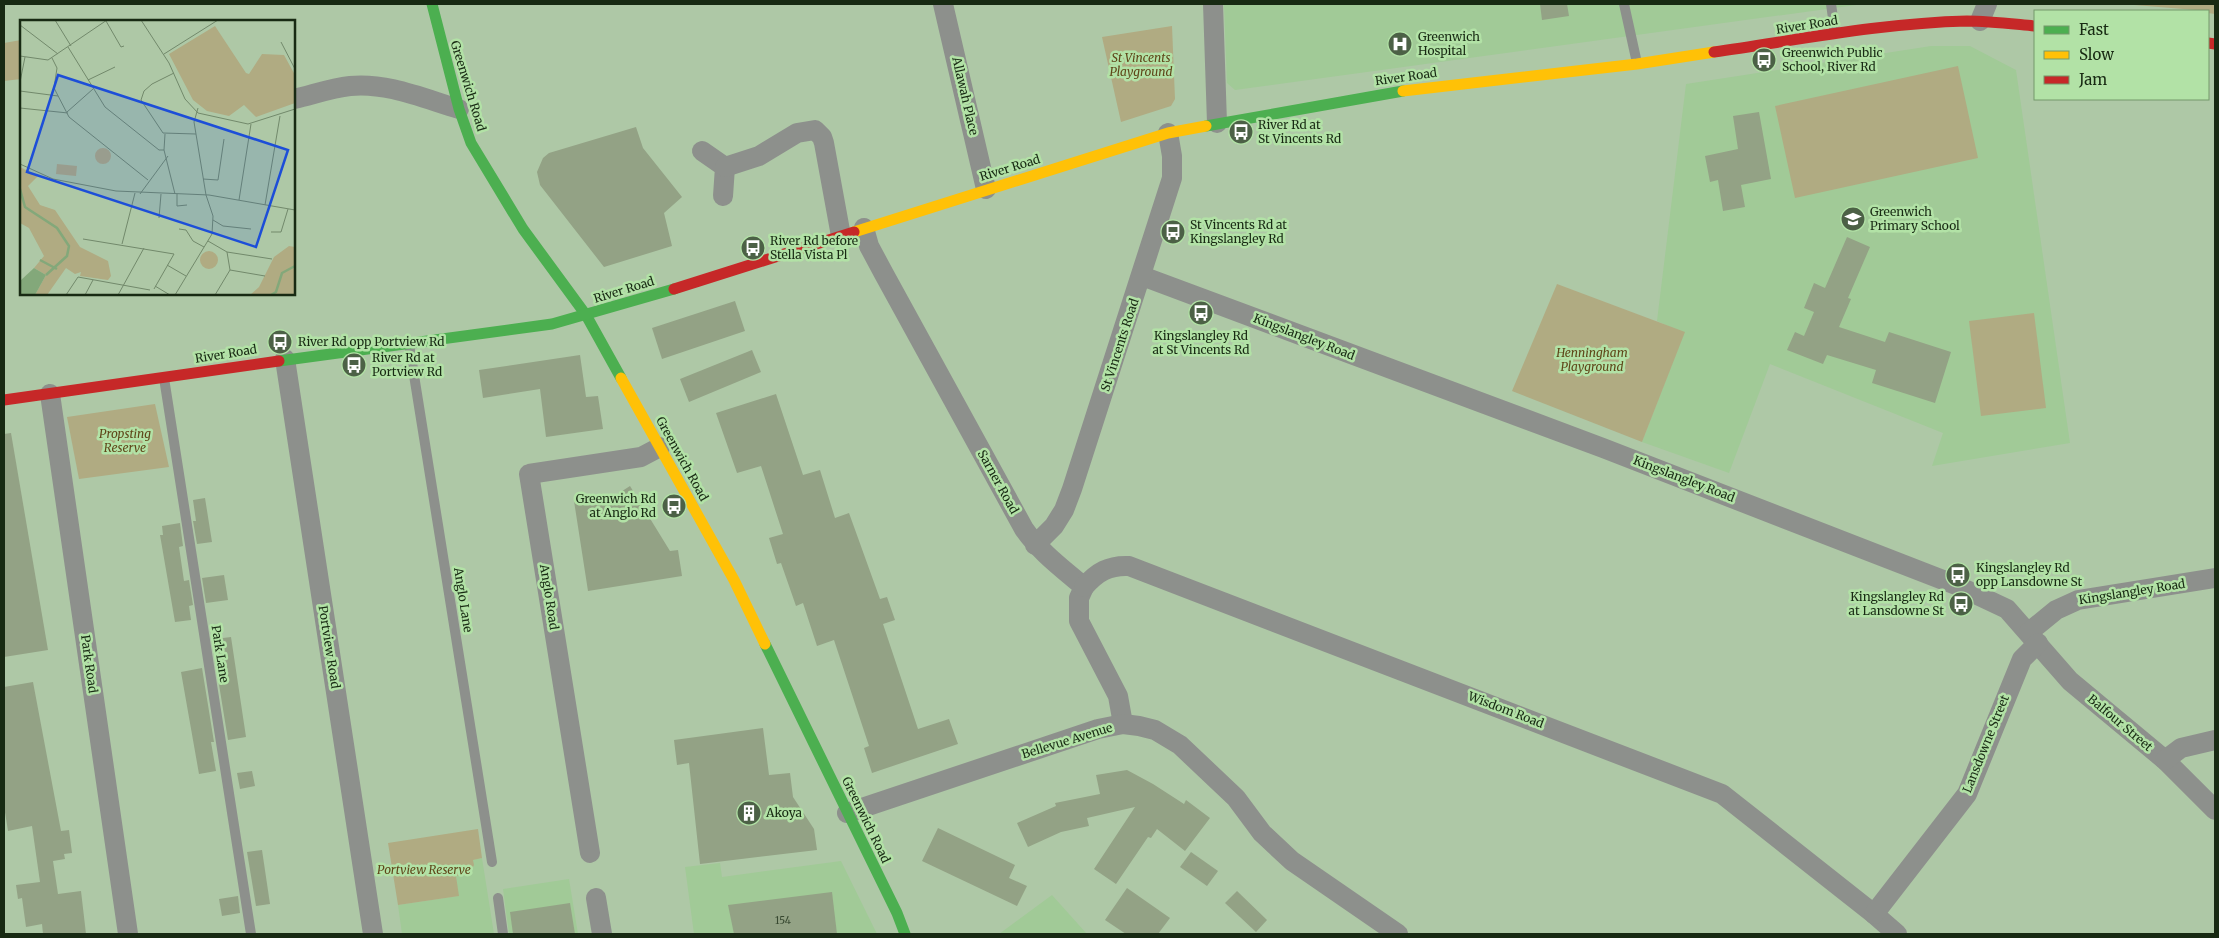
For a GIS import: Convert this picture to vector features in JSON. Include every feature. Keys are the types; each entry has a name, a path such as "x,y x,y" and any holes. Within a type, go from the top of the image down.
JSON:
{"main road":[{"name":"Greenwich Road","path":"432,4 459,109 471,143 524,229 586,315 734,580 897,913 905,934"},
{"name":"River Road","path":"4,400 284,359 552,324 841,236 1168,133 1217,123 1384,93 1637,64 1836,34 1932,23 1984,13 2034,26"}],"street":[{"name":"Allawah Place","path":"943,4 986,189"},
{"path":"1213,4 1217,123"},
{"path":"295,99 349,86 368,85 459,109"},
{"path":"725,167 760,156 797,133 814,130 822,137 824,143 841,236"},
{"name":"St Vincents Road","path":"1035,545 1054,526 1064,510 1084,456 1172,178 1172,156 1168,133"},
{"path":"702,151 725,167"},
{"path":"723,196 725,167"},
{"name":"Sarner Road","path":"864,228 869,246 888,282 1014,512 1035,545 1084,587"},
{"name":"Kingslangley Road","path":"1142,276 1603,448 1956,585 1998,603 2007,609 2033,638 2056,610 2078,600 2215,578"},
{"name":"Portview Road","path":"284,359 374,934"},
{"name":"Park Road","path":"50,394 128,934"},
{"name":"Anglo Road","path":"590,853 529,474 641,457 660,447"},
{"name":"Wisdom Road","path":"1084,587 1092,577 1101,571 1110,567 1129,566 1722,794 1897,934"},
{"path":"1084,587 1079,598 1079,621 1118,696 1123,724"},
{"name":"Balfour Street","path":"2033,638 2070,681 2165,760 2215,810"},
{"name":"Lansdowne Street","path":"1874,914 1967,794 2022,659 2033,638"},
{"name":"Bellevue Avenue","path":"847,813 1098,729 1123,724 1155,730 1180,745 1236,798 1262,833 1292,861 1398,934"},
{"path":"2165,760 2181,748 2215,740"},
{"path":"596,898 602,934"}],"lane":[{"path":"1624,4 1637,64"},
{"path":"1831,4 1836,34"},
{"name":"Anglo Lane","path":"409,342 492,862"},
{"name":"Park Lane","path":"164,378 251,934"},
{"path":"498,898 503,934"}],"shaded area":[{"name":"Greenwich Hospital","path":"1224,4 1863,4 1235,90 1227,83"},
{"name":"Greenwich Primary School","path":"1931,46 1970,46 2016,70 2070,443 1932,466 1943,433 1770,364 1729,473 1642,442 1684,333 1657,321 1686,84"},
{"path":"482,858 494,934 402,934 398,905 458,896 456,876 472,860"},
{"path":"841,861 877,934 694,934 685,867 720,863 722,877"},
{"path":"569,879 578,934 509,934 503,889"},
{"path":"1052,895 1087,934 999,934"}],"green space":[{"path":"2122,4 2215,4 2215,14 2209,13 2209,10"},
{"name":"St Vincents Playground","path":"1172,26 1175,99 1171,106 1121,122 1102,37"},
{"path":"20,40 20,79 4,81 4,43"},
{"path":"1958,66 1978,158 1795,198 1775,106"},
{"name":"Henningham Playground","path":"1557,284 1685,332 1642,442 1512,391"},
{"path":"2034,313 2046,408 1981,416 1969,321"},
{"name":"Propsting Reserve","path":"155,404 169,467 79,479 67,417"},
{"name":"Portview Reserve","path":"478,829 482,858 473,860 474,865 470,873 456,876 459,896 398,905 388,843"}],"building":[{"path":"1540,4 1567,4 1569,16 1542,20"},
{"path":"1759,112 1771,179 1741,185 1745,207 1723,211 1718,180 1710,182 1705,156 1738,149 1733,116"},
{"path":"636,127 643,148 682,197 664,213 672,246 604,267 540,185 537,172 543,158 549,153"},
{"path":"1847,237 1870,247 1848,298 1851,299 1839,327 1885,342 1889,332 1951,352 1935,403 1872,383 1876,370 1827,355 1823,364 1787,350 1795,332 1804,336 1814,312 1804,308 1814,283 1825,288"},
{"path":"735,301 745,331 662,359 652,328"},
{"path":"752,350 761,372 689,402 680,379"},
{"path":"580,355 586,397 598,396 603,429 546,437 540,389 483,398 479,370"},
{"path":"776,394 803,475 820,470 835,518 849,513 880,599 887,597 895,620 883,624 918,729 949,719 958,744 872,773 864,748 869,746 834,640 817,646 803,603 796,606 781,563 777,564 769,538 783,534 761,466 737,473 716,413"},
{"path":"11,433 48,650 4,657 4,434"},
{"path":"630,486 670,551 678,550 682,576 588,591 574,501 600,497 602,504"},
{"path":"205,498 212,542 197,544 193,521 196,521 193,500"},
{"path":"180,523 183,546 179,547 184,581 189,580 193,605 189,606 191,620 175,622 160,535 163,535 162,526"},
{"path":"224,575 228,600 206,603 202,578"},
{"path":"231,637 246,737 228,740 216,666 220,666 215,639"},
{"path":"202,668 214,742 211,742 216,771 199,774 181,672"},
{"path":"33,682 61,831 69,830 72,853 64,854 65,859 53,861 58,894 81,891 86,934 43,934 42,924 26,927 22,898 18,899 16,885 40,882 32,826 8,831 4,806 4,687"},
{"name":"Akoya","path":"763,728 769,775 790,773 793,797 814,829 817,850 700,864 689,763 677,765 674,740"},
{"path":"1127,770 1184,804 1186,800 1210,818 1185,851 1157,829 1151,838 1148,837 1116,884 1094,869 1135,807 1087,818 1089,826 1061,832 1028,847 1017,823 1056,806 1055,803 1100,794 1096,775"},
{"path":"252,771 255,786 240,789 237,773"},
{"path":"938,828 1015,865 1009,878 1027,886 1017,906 922,861"},
{"path":"262,850 270,904 256,906 247,852"},
{"path":"1191,852 1218,871 1207,886 1180,867"},
{"path":"1127,888 1170,918 1158,934 1126,934 1105,920"},
{"path":"1237,891 1267,920 1256,932 1225,903"},
{"path":"832,892 837,934 734,934 728,905"},
{"path":"238,896 240,913 222,916 219,899"},
{"path":"570,903 575,934 513,934 510,912"}],"traffic: fast":[{"path":"432,4 459,109 471,143 523,229 586,315 621,378"},
{"path":"1206,126 1403,91"},
{"path":"279,361 552,324 674,289"},
{"path":"765,644 897,913 905,934"}],"traffic: slow":[{"path":"1403,91 1637,64 1714,52"},
{"path":"854,232 1168,133 1206,126"},
{"path":"621,378 734,580 765,644"}],"traffic: jam":[{"path":"1714,52 1840,33 1935,22 1975,21 2034,26"},
{"path":"2209,43 2215,44"},
{"path":"674,289 854,232"},
{"path":"4,400 279,361"}],"place":[{"name":"Greenwich Hospital","path":"1400,44"},
{"name":"Greenwich Public School, River Rd","path":"1764,60"},
{"name":"River Rd at St Vincents Rd","path":"1241,132"},
{"name":"Greenwich Primary School","path":"1853,219"},
{"name":"St Vincents Rd at Kingslangley Rd","path":"1173,232"},
{"name":"River Rd before Stella Vista Pl","path":"753,248"},
{"name":"Kingslangley Rd at St Vincents Rd","path":"1201,313"},
{"name":"River Rd opp Portview Rd","path":"280,342"},
{"name":"River Rd at Portview Rd","path":"354,365"},
{"name":"Greenwich Rd at Anglo Rd","path":"674,506"},
{"name":"Kingslangley Rd opp Lansdowne St","path":"1958,575"},
{"name":"Kingslangley Rd at Lansdowne St","path":"1961,604"},
{"name":"Akoya","path":"749,813"}]}
